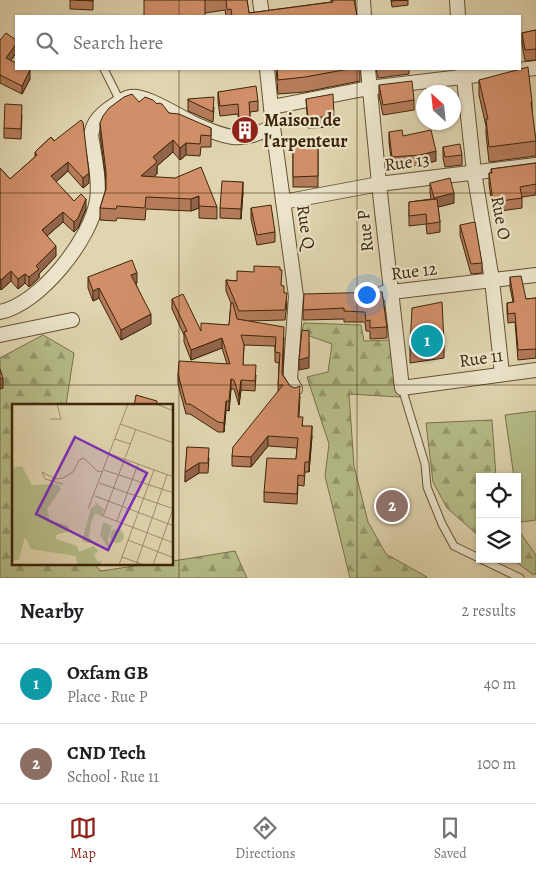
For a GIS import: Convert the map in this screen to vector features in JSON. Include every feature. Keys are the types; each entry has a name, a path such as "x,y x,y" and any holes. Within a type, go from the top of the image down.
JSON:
{"street":[{"path":"260,0 262,15"},
{"path":"363,0 364,15"},
{"path":"457,0 458,15"},
{"path":"521,69 536,68"},
{"name":"Rue Q","path":"268,70 273,126 284,202 301,296 290,380 295,389"},
{"name":"Rue P","path":"368,70 402,388"},
{"path":"272,107 369,88 464,73 507,70"},
{"name":"Rue O","path":"464,73 474,172 492,280 502,374"},
{"path":"0,312 18,305 33,296 50,280 89,226 98,198 91,135 92,126 104,112 120,101 131,97 140,98 192,123 231,137 240,138 248,136 273,126"},
{"name":"Rue 13","path":"284,202 379,184 536,165"},
{"name":"Rue 12","path":"372,293 391,293 536,275"},
{"path":"0,335 72,320"},
{"name":"Rue 11","path":"402,388 536,370"}],"lane":[{"path":"104,70 120,101"},
{"path":"402,388 425,464 427,487 442,524 454,546 520,578"}],"green space":[{"path":"304,323 361,325 364,341 392,340 400,397 349,394 354,466 368,522 386,554 427,577 350,578 325,476 329,444 307,377 328,372 332,344 301,333"},
{"path":"43,335 74,353 66,404 12,404 12,566 96,566 101,571 135,566 174,566 174,561 235,551 247,578 0,578 0,358"},
{"path":"536,411 536,520 521,522 521,473 513,473 505,415"},
{"path":"492,420 496,473 476,473 476,533 447,508 433,482 426,423"},
{"path":"521,534 536,555 536,574 532,574 517,563 521,563"}],"building":[{"path":"144,0 205,0 205,15 144,15"},
{"path":"226,0 247,0 249,13 333,2 333,0 354,0 357,15 232,15 231,9 227,10"},
{"path":"536,30 536,49 525,50 522,33"},
{"path":"6,33 15,39 15,45 6,58 15,62 15,70 30,70 22,86 0,75 0,40"},
{"path":"528,67 536,141 489,147 486,119 488,119 479,80"},
{"path":"277,70 344,70 305,77 278,80"},
{"path":"412,81 414,100 383,105 379,85"},
{"path":"256,86 258,101 249,102 250,117 239,119 238,104 220,106 218,92"},
{"path":"132,94 139,102 145,97 157,104 162,104 169,113 179,114 211,128 211,136 201,135 200,144 186,143 180,148 173,140 153,157 157,162 141,176 175,178 201,167 217,207 199,206 199,196 191,199 146,197 145,208 117,206 116,209 100,208 106,189 106,172 100,123 109,108 124,97"},
{"path":"333,94 334,116 308,118 306,99"},
{"path":"214,97 213,112 188,100 188,99"},
{"path":"5,104 22,105 21,129 4,128"},
{"path":"81,120 83,122 89,173 83,178 68,162 51,176 74,201 81,194 86,199 78,218 74,222 63,212 42,230 56,246 36,266 39,269 29,277 25,274 18,279 11,271 1,280 0,168 10,179 37,155 35,152 51,137 54,141"},
{"path":"402,130 403,136 431,130 436,151 420,155 392,157 389,132"},
{"path":"318,139 318,176 293,177 293,140"},
{"path":"460,144 462,155 445,157 443,147"},
{"path":"536,163 536,184 520,187 522,198 493,202 489,173 492,173 491,169"},
{"path":"450,178 454,193 434,198 430,183"},
{"path":"222,181 243,182 241,209 220,208"},
{"path":"437,199 440,222 427,224 426,214 409,216 409,202"},
{"path":"271,205 275,232 257,235 251,208"},
{"path":"475,222 482,263 471,264 460,225"},
{"path":"132,260 137,273 131,275 151,314 121,330 99,288 93,291 88,277"},
{"path":"254,266 280,267 280,270 282,270 281,285 284,286 284,293 287,293 285,310 239,311 226,280 237,281 237,271 254,272"},
{"path":"521,276 526,299 536,298 536,349 518,350 515,313 508,314 507,303 514,302 510,277"},
{"path":"382,292 387,327 370,328 370,320 366,321 365,312 344,311 344,308 303,310 304,294"},
{"path":"183,294 201,331 201,323 229,325 231,303 233,303 237,319 284,327 282,374 290,386 295,388 300,386 298,417 303,417 302,426 312,426 309,462 305,462 304,476 298,475 297,494 264,492 267,458 296,459 298,438 268,436 251,457 232,456 233,447 283,385 278,385 280,353 275,352 276,337 241,335 244,345 243,365 256,365 255,381 241,380 239,396 234,380 231,379 224,423 218,422 190,404 186,404 178,374 179,361 230,364 222,338 191,350 184,332 187,331 172,299"},
{"path":"442,302 444,343 410,348 412,308"},
{"path":"302,330 309,331 309,357 299,360"},
{"path":"136,395 157,401 156,404 134,404"},
{"path":"187,447 209,448 208,463 199,463 185,472"}],"place":[{"name":"Maison de l'arpenteur","path":"245,130"},
{"name":"Oxfam GB","path":"427,341"},
{"name":"CND Tech","path":"392,506"}]}
